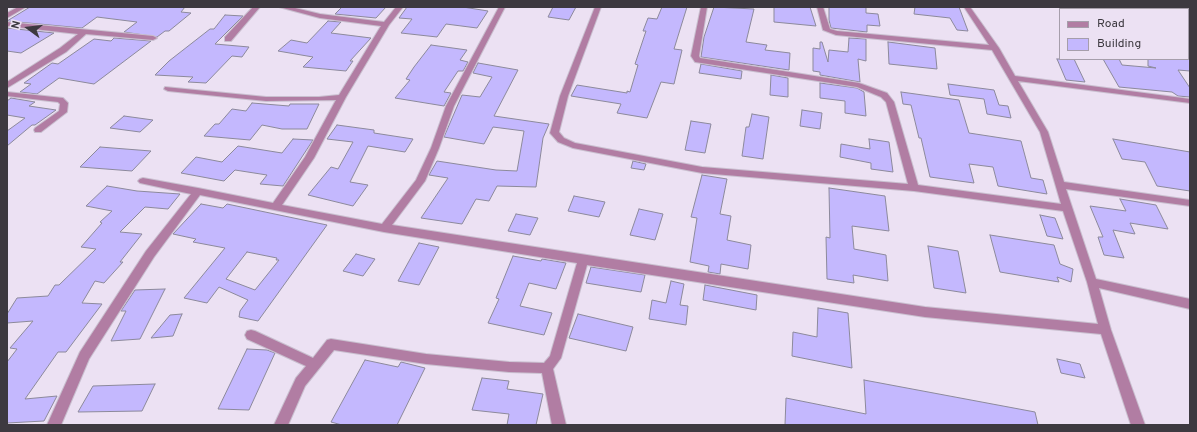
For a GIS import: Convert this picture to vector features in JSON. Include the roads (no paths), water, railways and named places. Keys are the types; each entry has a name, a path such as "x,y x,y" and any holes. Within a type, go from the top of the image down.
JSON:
{"street":[{"path":"7,16 23,7"},
{"path":"228,39 256,7"},
{"path":"282,7 320,16 386,24"},
{"path":"275,207 309,158 342,97 386,24 400,7"},
{"path":"384,228 420,181 435,148 450,106 502,7"},
{"path":"598,7 564,96 554,133 561,140 573,146 702,170 914,188 1067,208"},
{"path":"704,7 695,56 698,60 859,85 884,95 890,102 914,188"},
{"path":"820,7 827,30 836,33 995,48"},
{"path":"966,7 995,48 1044,132 1067,208 1092,282 1105,330 1138,425"},
{"path":"7,24 153,38"},
{"path":"7,86 63,50 84,32"},
{"path":"1013,78 1190,101"},
{"path":"168,89 266,99 319,99 342,97"},
{"path":"7,94 60,100 64,103 63,112 38,130"},
{"path":"143,181 384,228 583,260 925,312 1105,330"},
{"path":"1060,185 1190,203"},
{"path":"54,425 84,356 150,254 198,192"},
{"path":"547,368 555,358 558,351 583,260"},
{"path":"1092,282 1190,304"},
{"path":"250,335 314,364"},
{"path":"282,425 300,382 331,344 426,359 509,367 547,368"},
{"path":"547,368 559,425"}]}
